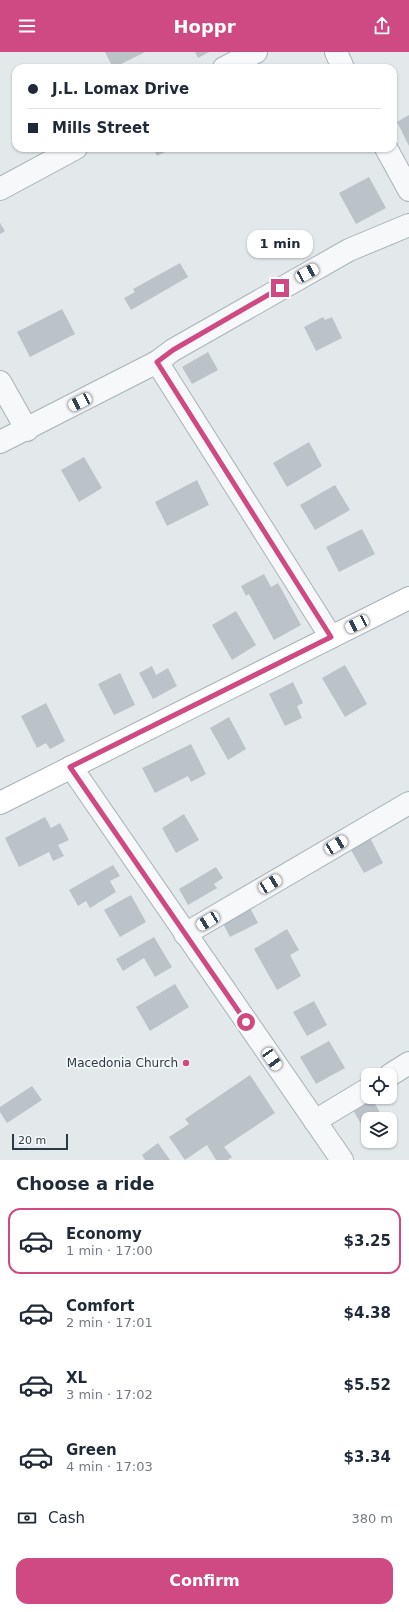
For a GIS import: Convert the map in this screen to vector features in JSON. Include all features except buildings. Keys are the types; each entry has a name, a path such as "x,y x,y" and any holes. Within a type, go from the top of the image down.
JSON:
{"street":[{"path":"232,64 256,52"},
{"path":"336,52 341,64"},
{"path":"0,190 69,152"},
{"path":"388,152 409,190"},
{"path":"0,442 27,430 157,362 193,338 348,250 409,225"},
{"path":"157,362 331,637"},
{"path":"0,382 27,430"},
{"path":"0,802 409,598"},
{"path":"70,767 342,1160"},
{"path":"185,934 409,803"},
{"path":"397,1071 409,1063"},
{"path":"315,1121 361,1093"}],"place":[{"name":"Macedonia Church","path":"186,1063"}],"route":[{"path":"246,1022 70,767 331,637 157,362 173,350 280,288"}]}
